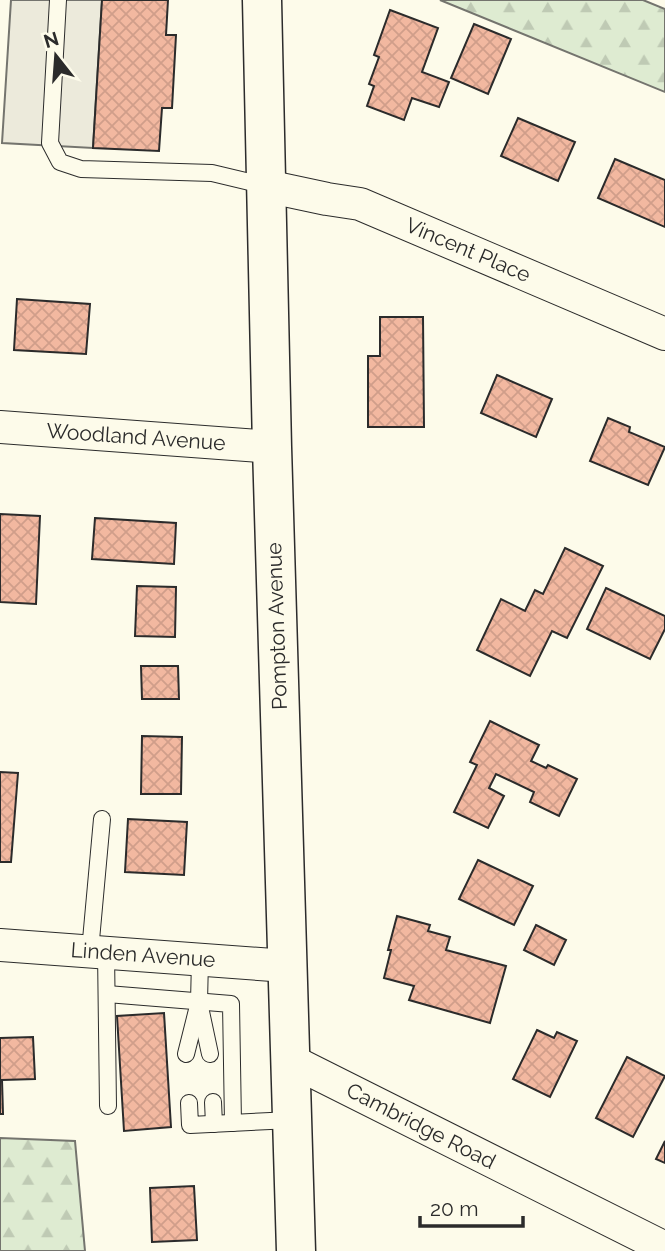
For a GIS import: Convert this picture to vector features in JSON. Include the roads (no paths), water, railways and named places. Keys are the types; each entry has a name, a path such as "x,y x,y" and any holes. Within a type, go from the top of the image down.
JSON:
{"main road":[{"name":"Pompton Avenue","path":"262,0 286,966 296,1251"}],"street":[{"name":"Vincent Place","path":"266,186 327,200 360,204 665,334"},
{"name":"Woodland Avenue","path":"0,427 272,447"},
{"name":"Linden Avenue","path":"0,945 286,966"},
{"name":"Cambridge Road","path":"290,1060 665,1248"}],"lane":[{"path":"58,0 50,143 60,162 81,169 212,173 266,186"},
{"path":"102,818 98,951 107,994 108,1106"},
{"path":"186,1054 199,1002 200,960"},
{"path":"107,994 231,1004 233,1123"},
{"path":"199,1002 210,1054"},
{"path":"213,1102 214,1124"},
{"path":"189,1103 190,1125 292,1120"}]}
